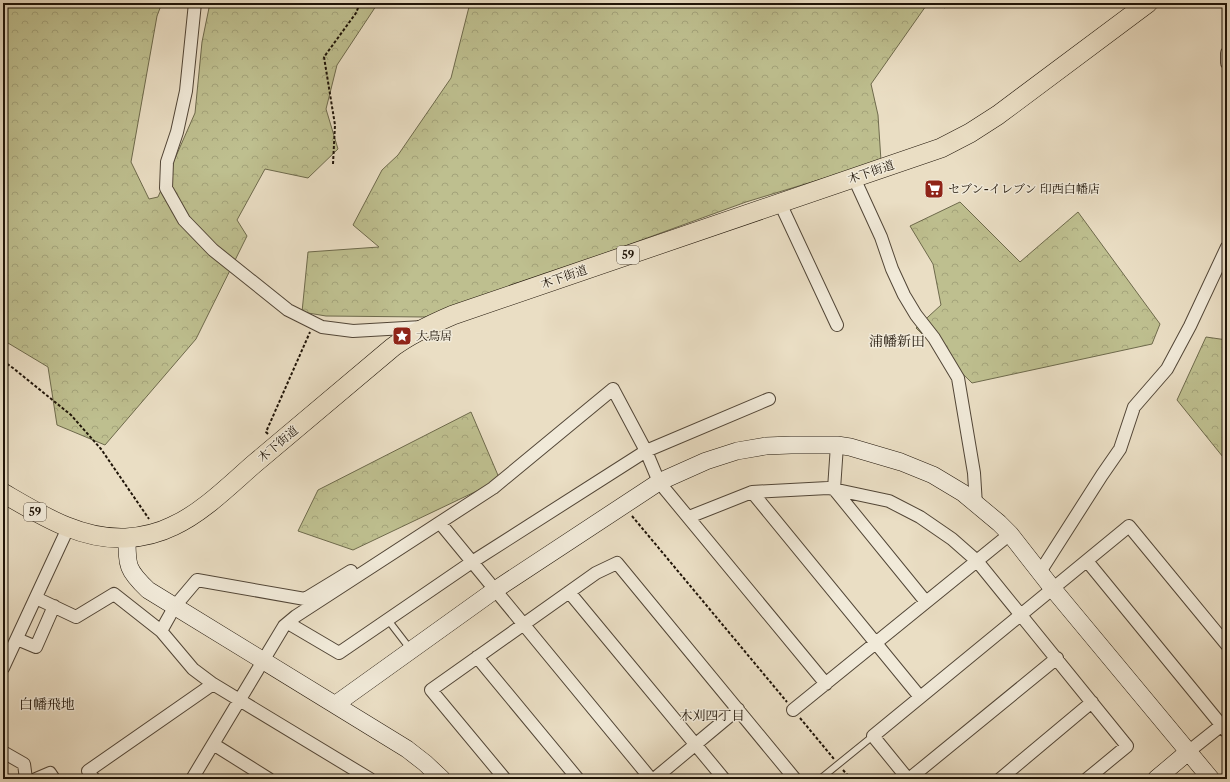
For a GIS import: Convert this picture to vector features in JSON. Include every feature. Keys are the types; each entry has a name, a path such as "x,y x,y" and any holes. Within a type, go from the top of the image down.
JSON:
{"main road":[{"name":"木下街道","path":"3,493 41,516 68,528 106,537 127,538 152,533 173,526 188,518 219,494 393,347 425,327 453,315 941,148 970,134 1148,3"}],"street":[{"path":"195,3 186,91 177,132 167,162 166,188 184,220 213,250 288,310 322,327 353,331 425,327"},
{"path":"1227,53 1227,63"},
{"path":"854,178 881,237 892,269 904,295 916,315 934,338 958,378 974,473 976,505"},
{"path":"780,203 837,325"},
{"path":"1040,572 1120,448 1134,407 1167,369 1190,326 1227,247"},
{"path":"192,779 284,626 296,616 493,488 613,390 646,451 659,482 826,684"},
{"path":"288,623 339,653 472,562 646,451 769,399"},
{"path":"837,445 834,489 926,602"},
{"path":"336,704 495,590 659,482 706,460 737,451 766,446 837,445 850,447 901,462 933,475 963,493 1010,534 1053,589 1210,779"},
{"path":"689,517 752,492 828,488 889,501 920,517 952,539 977,561 1127,746 1087,779"},
{"path":"752,492 875,644 920,697"},
{"path":"161,631 174,606 197,580 305,600 450,509 476,494 482,495"},
{"path":"440,523 651,779"},
{"path":"1057,658 909,779 873,736 1129,526 1227,645"},
{"path":"3,668 68,528"},
{"path":"793,710 1010,534"},
{"path":"127,538 127,560 134,576 148,590 336,704 406,749 425,763 442,779"},
{"path":"1087,561 1225,726 1188,752 1156,779"},
{"path":"505,779 431,690 596,573 617,563 795,779"},
{"path":"569,592 724,779"},
{"path":"36,598 76,617 114,594 161,631 193,669 213,684 370,779"},
{"path":"17,639 36,646 54,606"},
{"path":"477,657 578,779"},
{"path":"94,779 88,771 213,684"},
{"path":"1000,779 1092,702"},
{"path":"654,779 738,709"},
{"path":"213,744 269,779"},
{"path":"3,752 24,764 26,779"},
{"path":"36,779 50,773 54,779"}],"lane":[{"path":"388,620 411,650"},
{"path":"820,779 873,736"}],"path":[{"path":"333,164 335,125 324,57 356,13 360,3"},
{"path":"944,8 946,3"},
{"path":"275,447 266,432 314,323"},
{"path":"3,361 70,415 101,449 154,526 152,533"},
{"path":"623,506 851,779"}],"green space":[{"path":"3,3 162,3 157,16 131,162 149,199 158,197 195,113 202,42 210,3 378,3 337,65 326,109 338,149 308,178 265,169 237,220 247,236 196,339 105,445 57,425 48,367 3,340"},
{"path":"470,3 928,3 871,84 878,115 881,161 746,202 482,298 425,317 326,316 302,312 308,252 379,247 353,225 382,170 398,155 451,78"},
{"path":"960,202 1020,262 1078,212 1160,324 1152,344 972,383 916,328 941,305 933,264 910,226"},
{"path":"1206,337 1227,340 1227,462 1177,400"},
{"path":"471,412 500,480 353,550 298,531 318,490"}],"place":[{"name":"セブン-イレブン 印西白幡店","path":"934,189"},
{"name":"大鳥居","path":"402,336"}],"district":[{"name":"浦幡新田","path":"897,341"},
{"name":"白幡飛地","path":"47,704"},
{"name":"木刈四丁目","path":"712,715"}]}
